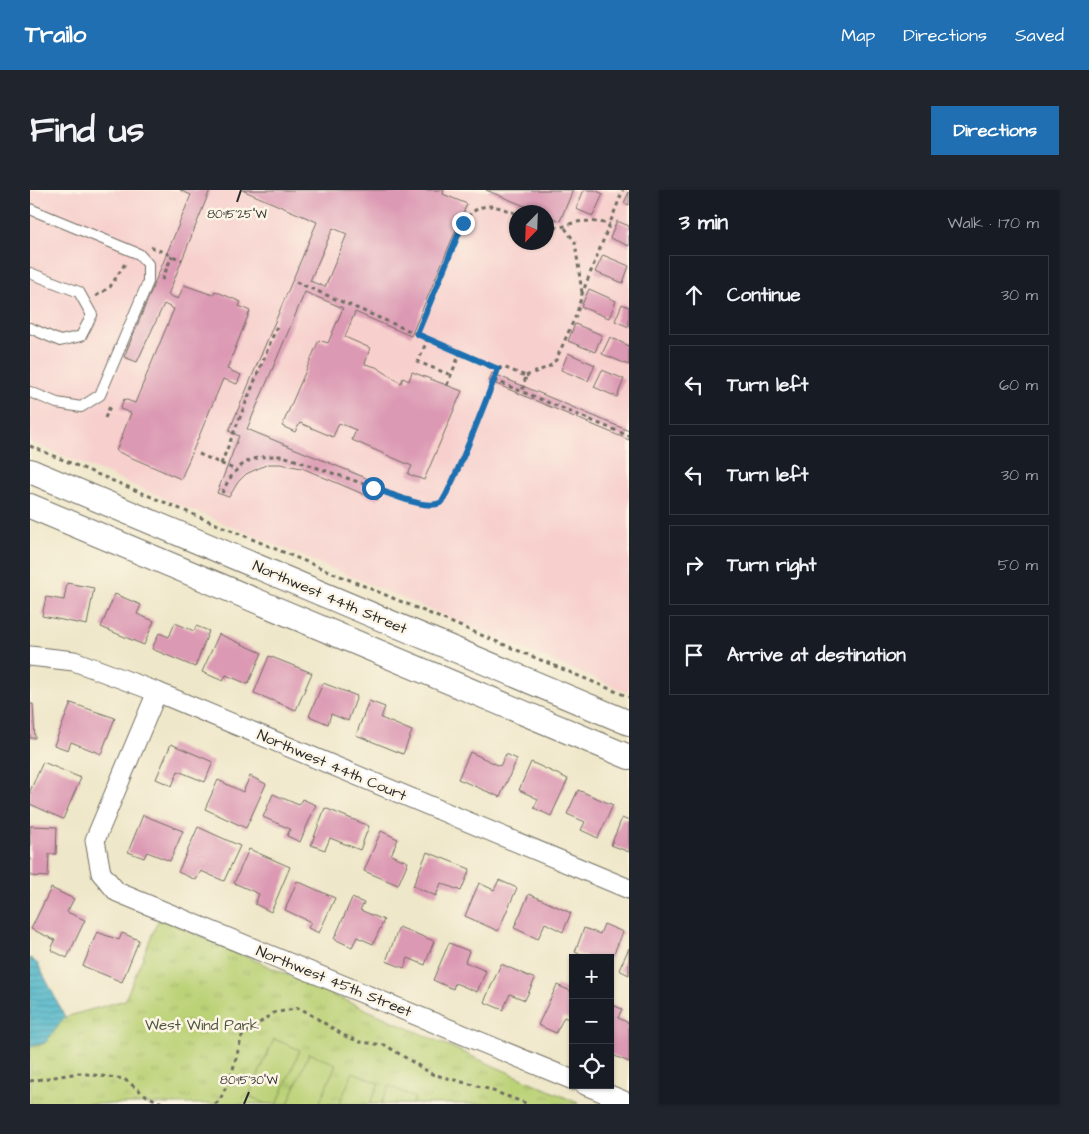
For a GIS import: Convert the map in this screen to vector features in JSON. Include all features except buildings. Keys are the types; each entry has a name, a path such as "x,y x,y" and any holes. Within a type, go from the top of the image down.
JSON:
{"street":[{"name":"Northwest 44th Street","path":"30,471 629,723"},
{"path":"30,506 629,757"},
{"name":"Northwest 44th Court","path":"30,656 74,661 157,692 629,890"},
{"name":"Northwest 45th Street","path":"157,692 95,840 101,873 117,892 569,1078"},
{"path":"594,1089 629,1104"}],"lane":[{"path":"30,209 139,254 148,264 148,282 100,395 81,407 57,402 30,392"},
{"path":"30,273 78,292 92,315 82,336 60,341 30,328"}],"path":[{"path":"296,282 498,369 503,367 526,376 550,366 556,360 577,313 582,294 623,190"},
{"path":"417,334 463,223 472,211 480,206 490,206 509,212"},
{"path":"554,227 565,228 576,222 589,221 610,224"},
{"path":"565,228 575,242 582,294"},
{"path":"86,304 110,287 131,251"},
{"path":"221,464 278,326"},
{"path":"428,338 418,362 451,376"},
{"path":"447,385 460,352"},
{"path":"222,493 236,470 250,460 267,455 283,456 425,505 441,503 452,483 498,369"},
{"path":"522,392 526,376"},
{"path":"494,380 629,436"},
{"path":"30,446 629,697"},
{"path":"200,454 236,470"},
{"path":"217,1104 232,1073 242,1036 273,1013 300,1008 344,1036 360,1042 384,1045 432,1074 485,1088 528,1104"},
{"path":"30,1081 78,1073 124,1079 147,1096 164,1104"}],"shaded area":[{"path":"30,190 629,190 629,693 30,442"}],"green space":[{"name":"West Wind Park","path":"159,918 580,1104 30,1104 30,1047 45,1043 65,1017 125,1000"},
{"path":"274,1039 300,1050 277,1104 267,1104 249,1096"},
{"path":"309,1053 336,1064 319,1104 288,1104"},
{"path":"353,1072 379,1083 370,1104 339,1104"},
{"path":"389,1086 415,1098 412,1104 381,1104"}],"water":[{"path":"30,958 38,964 65,1017 45,1043 30,1047"}],"route":[{"path":"373,488 425,505 441,503 456,476 461,458 498,369 417,334 463,223"}]}
